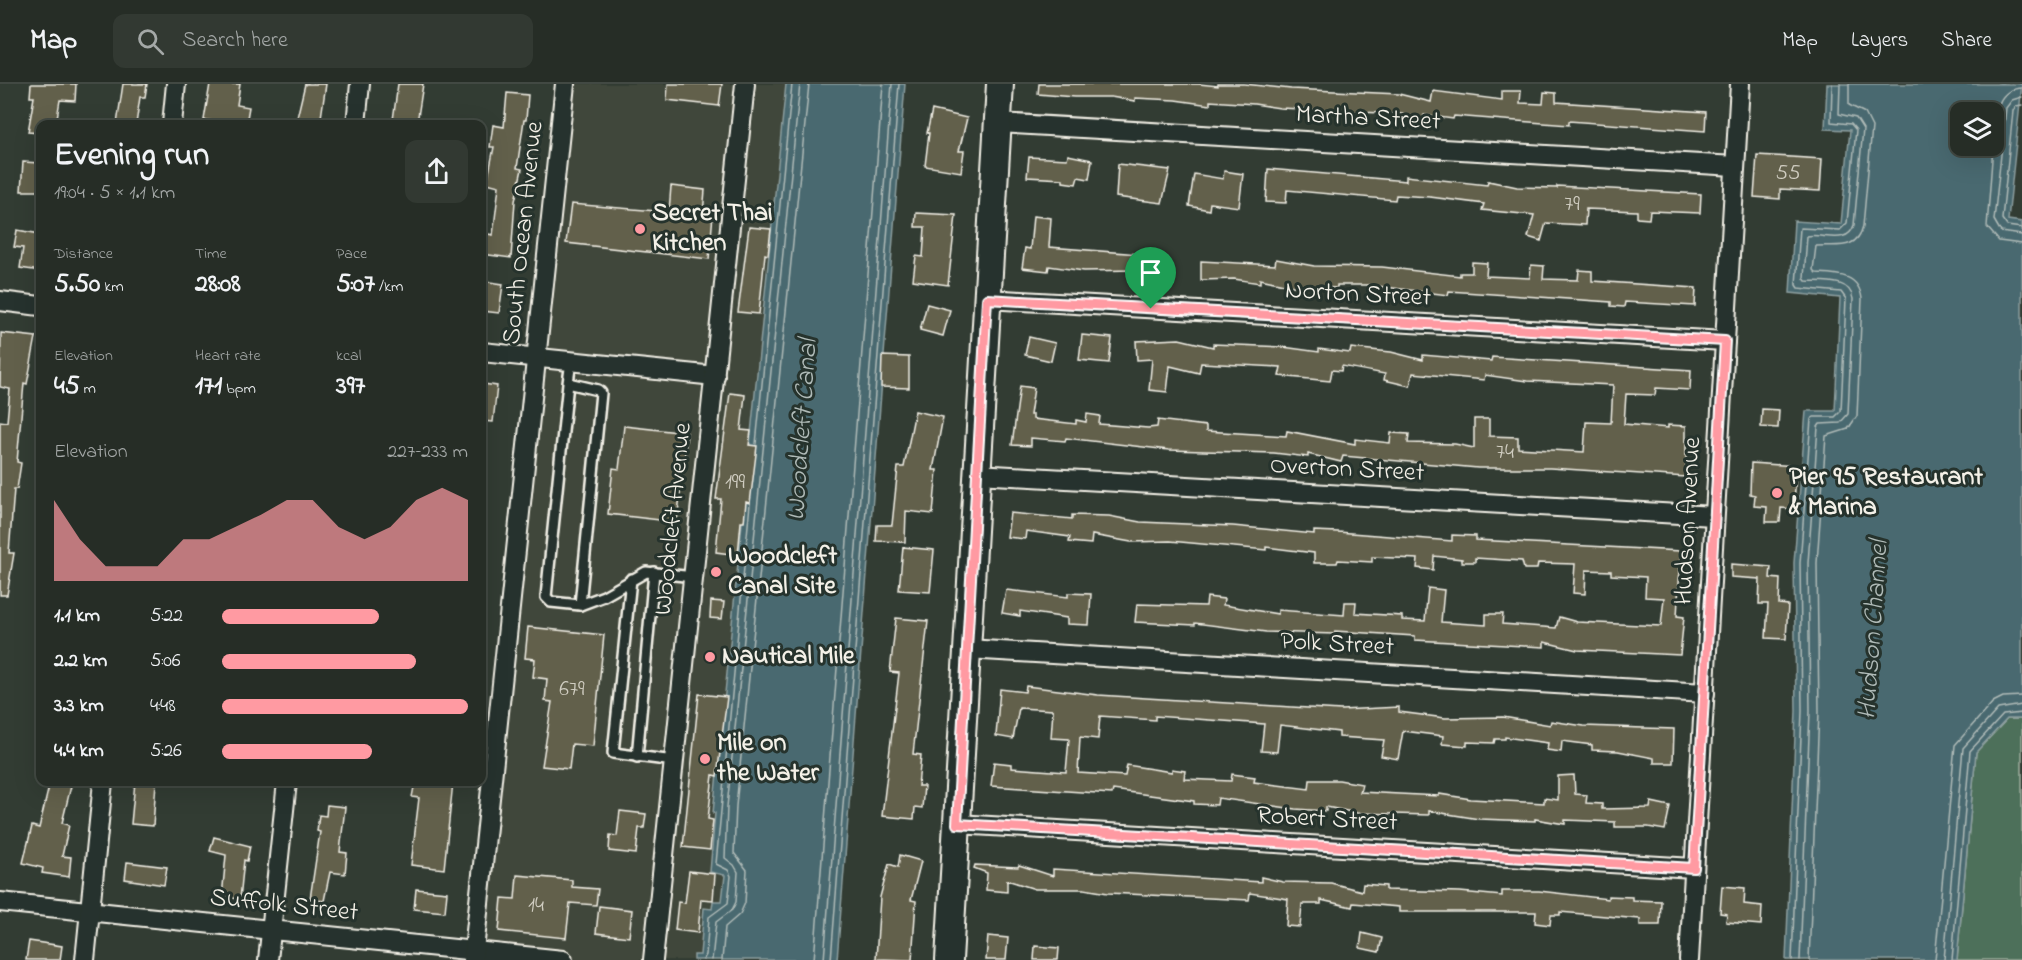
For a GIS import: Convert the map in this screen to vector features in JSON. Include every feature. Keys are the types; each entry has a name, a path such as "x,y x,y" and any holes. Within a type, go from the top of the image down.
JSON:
{"street":[{"path":"172,120 176,84"},
{"path":"356,120 360,84"},
{"name":"South Ocean Avenue","path":"473,956 565,84"},
{"name":"Woodcleft Avenue","path":"653,960 745,84"},
{"path":"949,960 1000,84"},
{"name":"Hudson Avenue","path":"1689,960 1740,84"},
{"name":"Martha Street","path":"998,123 1735,166"},
{"name":"Norton Street","path":"987,299 1725,341"},
{"path":"0,301 36,306"},
{"path":"486,352 715,376"},
{"name":"Overton Street","path":"977,474 1714,516"},
{"name":"Polk Street","path":"967,649 1705,693"},
{"path":"85,960 104,786"},
{"path":"268,960 287,786"},
{"name":"Robert Street","path":"957,824 1694,868"},
{"name":"Suffolk Street","path":"0,902 271,930 473,956 563,960"}],"lane":[{"path":"571,361 546,597 551,602 580,605 604,596 631,579 654,572 694,577"},
{"path":"568,383 598,390 601,393 580,605"},
{"path":"637,757 654,572"},
{"path":"631,579 613,753 674,761"}],"shaded area":[{"name":"Nautical Mile","path":"566,84 786,84 713,812 715,813 710,872 726,874 722,902 712,909 704,909 700,955 695,955 694,960 469,960"}],"green space":[{"path":"2007,719 2022,719 2022,960 1957,960 1976,752"}],"water":[{"name":"Woodcleft Canal","path":"786,84 905,84 837,960 694,960 694,955 700,955 704,908 712,909 713,901 722,901 725,875 710,872 715,813 713,813"},
{"name":"Hudson Channel","path":"1827,84 2022,84 2008,220 2022,222 2022,719 2007,719 1976,752 1957,960 1786,960 1796,711 1794,563 1806,411 1835,411 1840,298 1790,293 1794,221 1841,224 1850,130 1825,129"}],"building":[{"path":"31,84 76,84 75,101 60,100 57,120 36,120 36,133 28,132 34,97 30,97"},
{"path":"123,84 147,84 145,97 140,97 137,120 118,120"},
{"path":"210,84 240,84 237,105 249,107 247,120 204,120"},
{"path":"305,84 326,84 321,120 296,120"},
{"path":"398,84 423,84 417,120 393,120"},
{"path":"668,84 722,84 719,106 667,100"},
{"path":"1039,84 1218,86 1218,84 1244,84 1291,89 1399,94 1431,102 1433,91 1502,100 1502,91 1521,91 1520,103 1543,104 1544,92 1556,93 1556,102 1706,112 1705,131 1569,121 1569,125 1454,116 1453,119 1424,115 1423,119 1401,114 1280,108 1210,101 1210,105 1175,100 1135,98 1135,101 1111,97 1074,97 1038,94"},
{"path":"507,93 528,95 517,168 522,169 515,201 511,258 486,255 486,234 493,235 499,186 487,183 494,147 490,147 493,125 504,127"},
{"path":"932,110 967,118 959,151 964,151 961,172 925,166 929,133 927,133"},
{"path":"1068,155 1092,160 1089,179 1078,177 1076,184 1063,182 1063,179 1027,177 1029,157 1067,159"},
{"path":"1757,155 1822,159 1820,191 1780,189 1780,199 1754,197"},
{"path":"23,162 36,163 36,191 21,191"},
{"path":"1118,164 1170,170 1162,203 1116,197"},
{"path":"1268,169 1406,181 1406,176 1487,185 1488,181 1517,187 1557,188 1557,186 1701,194 1700,213 1650,211 1649,219 1637,218 1637,211 1586,209 1585,225 1546,223 1541,241 1528,237 1534,215 1482,210 1484,204 1430,197 1396,195 1395,200 1287,190 1286,203 1266,202"},
{"path":"1224,171 1243,174 1239,207 1210,203 1209,210 1189,206 1194,174 1223,179"},
{"name":"Secret Thai Kitchen","path":"671,186 705,190 703,214 713,215 709,259 566,243 571,204 669,212"},
{"path":"916,213 956,215 948,285 913,280 916,256 923,257 925,227 915,227"},
{"path":"1033,216 1051,218 1049,247 1165,256 1163,277 1134,275 1134,270 1084,271 1049,266 1048,271 1022,268 1025,248 1030,249"},
{"path":"749,227 771,229 768,255 765,254 759,314 738,312"},
{"path":"17,230 36,233 36,270 20,268 23,248 14,247"},
{"path":"1276,259 1314,266 1382,267 1460,276 1460,273 1472,273 1472,262 1487,263 1486,276 1530,278 1531,265 1544,266 1543,279 1578,280 1579,270 1592,271 1592,281 1696,288 1695,306 1625,302 1624,307 1611,306 1611,302 1449,291 1448,295 1369,285 1337,285 1337,288 1293,286 1260,279 1260,283 1234,279 1201,280 1201,261 1275,265"},
{"path":"486,282 503,284 499,313 486,311"},
{"path":"927,304 950,310 943,336 920,330"},
{"path":"1,333 36,337 27,384 24,383 17,462 21,463 17,489 14,489 9,553 14,553 7,595 0,595 0,421 7,422 10,389 0,387"},
{"path":"1082,335 1112,338 1109,363 1079,360"},
{"path":"1029,337 1055,343 1051,361 1025,355"},
{"path":"1179,339 1213,347 1213,344 1283,347 1350,353 1351,348 1391,352 1423,360 1423,355 1491,361 1492,357 1691,370 1690,390 1656,388 1655,395 1626,394 1624,424 1668,428 1668,425 1686,426 1686,477 1550,468 1478,468 1343,456 1341,462 1308,454 1308,457 1274,453 1169,450 1066,438 1065,441 1031,438 1031,446 1012,445 1020,386 1034,388 1030,415 1033,415 1033,419 1076,424 1076,420 1086,422 1087,414 1100,416 1099,424 1148,428 1157,427 1158,420 1206,426 1206,431 1286,436 1287,431 1355,444 1355,439 1390,443 1391,433 1409,434 1408,443 1455,444 1474,448 1474,419 1489,419 1489,436 1518,437 1518,448 1584,452 1586,422 1611,423 1613,385 1527,381 1485,375 1484,380 1413,373 1410,386 1384,380 1385,374 1342,366 1341,371 1332,370 1330,381 1279,376 1281,367 1201,363 1199,373 1170,366 1167,392 1149,390 1152,359 1137,360 1136,341"},
{"path":"882,356 909,357 909,388 881,387"},
{"path":"486,384 497,386 493,422 486,421"},
{"path":"730,393 745,395 741,430 751,431 749,445 757,446 750,503 746,502 744,522 741,522 738,555 716,552 721,499 716,499"},
{"path":"1762,409 1779,410 1778,428 1761,427"},
{"path":"915,411 943,417 933,470 937,470 933,514 906,511 905,542 876,541 877,525 892,525 898,467 904,467"},
{"path":"624,426 687,433 677,522 608,514 613,468 619,469"},
{"path":"1751,463 1796,466 1794,509 1781,508 1780,522 1766,522 1767,507 1754,506 1755,495 1750,494"},
{"path":"1010,513 1072,519 1072,515 1109,516 1140,522 1233,526 1314,534 1314,531 1338,532 1452,541 1452,535 1476,536 1476,540 1681,551 1677,616 1684,617 1680,655 1577,650 1544,642 1544,647 1415,640 1415,636 1335,631 1335,634 1266,632 1195,623 1195,625 1135,622 1137,604 1206,606 1207,597 1224,599 1223,605 1278,614 1278,610 1344,615 1345,602 1356,602 1355,613 1402,616 1402,620 1425,621 1428,588 1444,590 1441,622 1486,625 1486,614 1503,614 1502,624 1556,628 1559,617 1577,622 1661,626 1664,598 1645,597 1646,577 1611,575 1611,571 1586,570 1585,594 1573,593 1575,564 1538,563 1537,569 1524,569 1522,561 1475,558 1475,562 1462,562 1462,559 1434,556 1433,570 1417,568 1418,559 1372,557 1372,562 1338,560 1337,563 1314,563 1314,553 1266,547 1266,550 1170,541 1131,542 1092,535 1091,544 1069,542 1070,537 1026,531 1025,539 1007,537"},
{"path":"903,547 934,550 930,592 899,590"},
{"path":"1731,564 1771,567 1770,578 1780,579 1779,604 1788,605 1786,639 1766,638 1768,604 1759,604 1760,579 1731,577"},
{"path":"1006,590 1068,597 1068,593 1091,594 1089,625 1067,624 1067,618 1020,611 1020,616 1002,613"},
{"path":"711,601 724,602 722,619 710,618"},
{"path":"896,618 928,621 913,754 921,755 918,786 924,786 922,808 915,807 914,819 882,816 899,673 890,672"},
{"path":"528,627 604,635 593,746 572,744 569,769 542,766 552,702 545,701 547,679 533,677 535,659 525,658"},
{"path":"1026,686 1098,695 1341,710 1399,707 1399,712 1445,718 1503,717 1550,725 1551,721 1584,726 1674,729 1673,763 1654,763 1654,758 1618,751 1592,750 1592,745 1562,741 1561,752 1547,750 1548,743 1505,737 1505,739 1495,739 1494,743 1467,742 1467,746 1442,744 1443,736 1403,731 1398,759 1381,756 1384,740 1339,737 1339,732 1280,725 1277,752 1261,751 1264,724 1155,716 1155,720 1100,716 1098,739 1080,737 1078,773 1125,776 1127,765 1172,772 1172,769 1185,771 1184,779 1231,781 1232,774 1255,777 1254,782 1309,789 1310,780 1339,780 1362,784 1360,792 1439,796 1439,794 1471,799 1544,803 1544,798 1558,800 1558,776 1574,775 1575,794 1587,795 1586,803 1602,804 1602,809 1650,808 1651,802 1670,806 1665,830 1648,827 1615,827 1615,822 1565,820 1565,824 1535,819 1535,821 1479,819 1429,811 1429,815 1357,813 1326,807 1326,811 1295,809 1218,798 1217,805 1194,804 1194,801 1113,790 1112,794 991,786 994,762 1011,764 1011,768 1066,772 1069,739 1051,738 1053,710 1019,708 1013,739 996,736 1000,689 1025,692"},
{"path":"699,694 727,697 717,776 713,775 708,819 713,820 710,850 683,847"},
{"path":"49,786 71,786 62,823 69,825 62,856 71,857 69,877 42,873 43,868 23,863 32,826 39,828"},
{"path":"135,786 156,786 153,826 131,824"},
{"path":"414,786 453,786 444,869 411,865 419,798 412,797"},
{"path":"327,805 345,807 340,852 347,853 345,874 330,872 324,901 310,899 320,832 317,831 319,815 326,816"},
{"path":"620,811 646,814 644,828 639,828 636,854 609,851 610,835 617,836"},
{"path":"214,837 250,846 247,861 244,860 240,899 222,897 226,855 210,851"},
{"path":"900,855 921,861 911,900 916,901 912,960 876,959 880,897 889,864 898,867"},
{"path":"127,862 167,867 164,885 125,879"},
{"path":"975,865 1018,867 1019,865 1053,876 1053,869 1261,882 1261,877 1283,882 1331,883 1362,891 1363,884 1386,886 1386,890 1460,892 1502,896 1502,891 1539,891 1608,899 1608,896 1632,897 1632,900 1661,901 1660,925 1640,925 1640,919 1560,912 1560,915 1551,915 1550,925 1535,923 1536,912 1399,912 1399,907 1353,903 1352,907 1321,900 1321,904 1302,904 1300,927 1286,926 1288,899 1250,893 1249,900 1108,893 1084,889 1035,889 1007,880 1007,892 986,890 987,873 974,868"},
{"path":"689,871 715,874 713,900 701,899 698,933 675,930 678,902 685,903"},
{"path":"517,875 572,880 572,887 598,889 596,905 570,903 566,938 499,931 502,898 515,899"},
{"path":"1722,886 1745,888 1744,904 1762,906 1761,925 1726,922 1727,914 1720,913"},
{"path":"416,889 447,892 445,912 414,909"},
{"path":"599,906 632,910 629,937 596,933"},
{"path":"1362,933 1382,938 1379,952 1360,948"},
{"path":"988,936 1008,938 1006,960 986,960"},
{"path":"29,941 62,946 60,960 26,960"},
{"path":"1035,946 1059,948 1058,960 1034,960"}],"place":[{"name":"Secret Thai Kitchen","path":"640,229"},
{"name":"Pier 95 Restaurant & Marina","path":"1777,493"},
{"name":"Woodcleft Canal Site","path":"716,572"},
{"name":"Nautical Mile","path":"710,657"},
{"name":"Mile on the Water","path":"705,759"}],"route":[{"path":"987,299 1151,309 1725,341 1694,868 957,824 987,299"}]}
